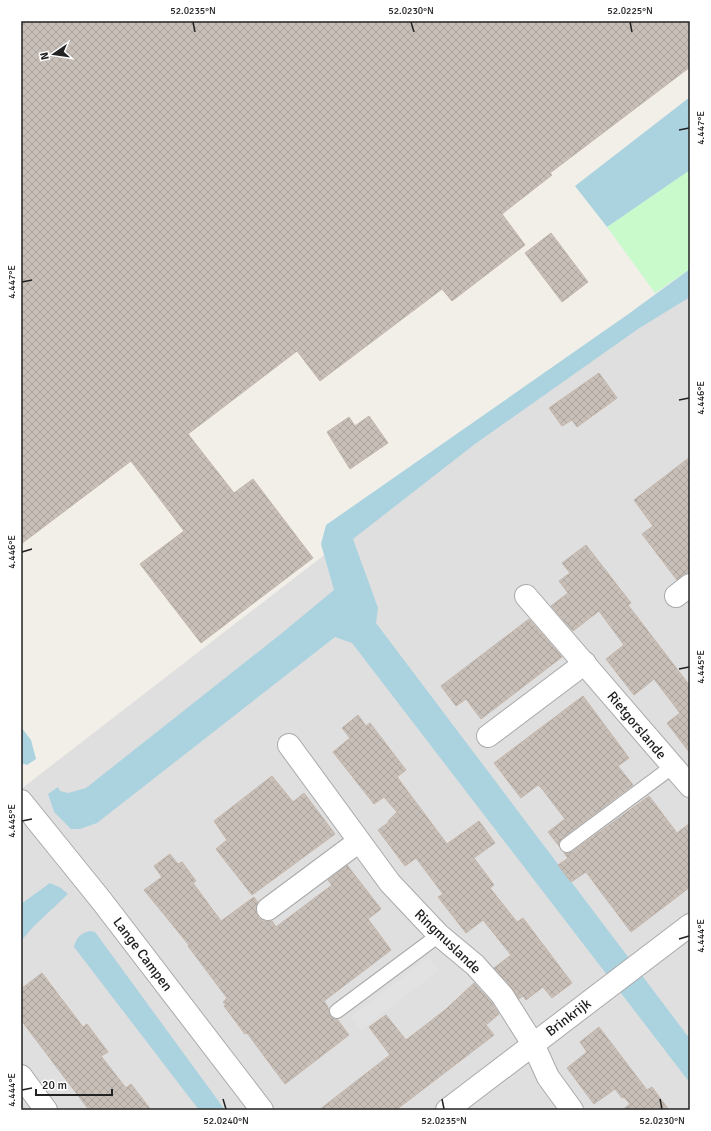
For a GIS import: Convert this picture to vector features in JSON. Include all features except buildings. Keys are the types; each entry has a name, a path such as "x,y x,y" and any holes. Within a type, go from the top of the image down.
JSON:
{"street":[{"name":"Rietgorslande","path":"526,596 585,663 672,767 690,786"},
{"path":"488,736 585,663"},
{"name":"Ringmuslande","path":"289,745 358,842 390,883 439,935 475,965 502,995 533,1044 548,1077 572,1110"},
{"name":"Lange Campen","path":"21,801 101,900 262,1110"},
{"path":"268,909 358,842"},
{"name":"Brinkrijk","path":"447,1110 594,997 652,956 690,925"},
{"path":"21,1076 46,1110"}],"lane":[{"path":"567,845 672,767"},
{"path":"337,1011 439,935"}],"shaded area":[{"path":"690,280 690,1110 21,1110 21,789 363,525"},
{"path":"429,957 439,970 361,1030 351,1017"}],"green space":[{"path":"690,170 690,269 655,293 607,227"}],"water":[{"path":"690,97 690,170 607,227 575,186"},
{"path":"690,269 690,297 638,329 475,444 353,539 378,608 376,623 690,1039 690,1083 352,643 335,637 97,823 80,829 71,829 54,812 48,794 58,787 60,791 68,793 86,788 334,590 321,544 326,525 627,315"},
{"path":"21,727 31,740 36,759 27,765 21,763"},
{"path":"50,883 61,888 68,894 33,927 21,941 21,904"},
{"path":"89,931 95,932 225,1110 199,1110 74,947 79,937"}]}
